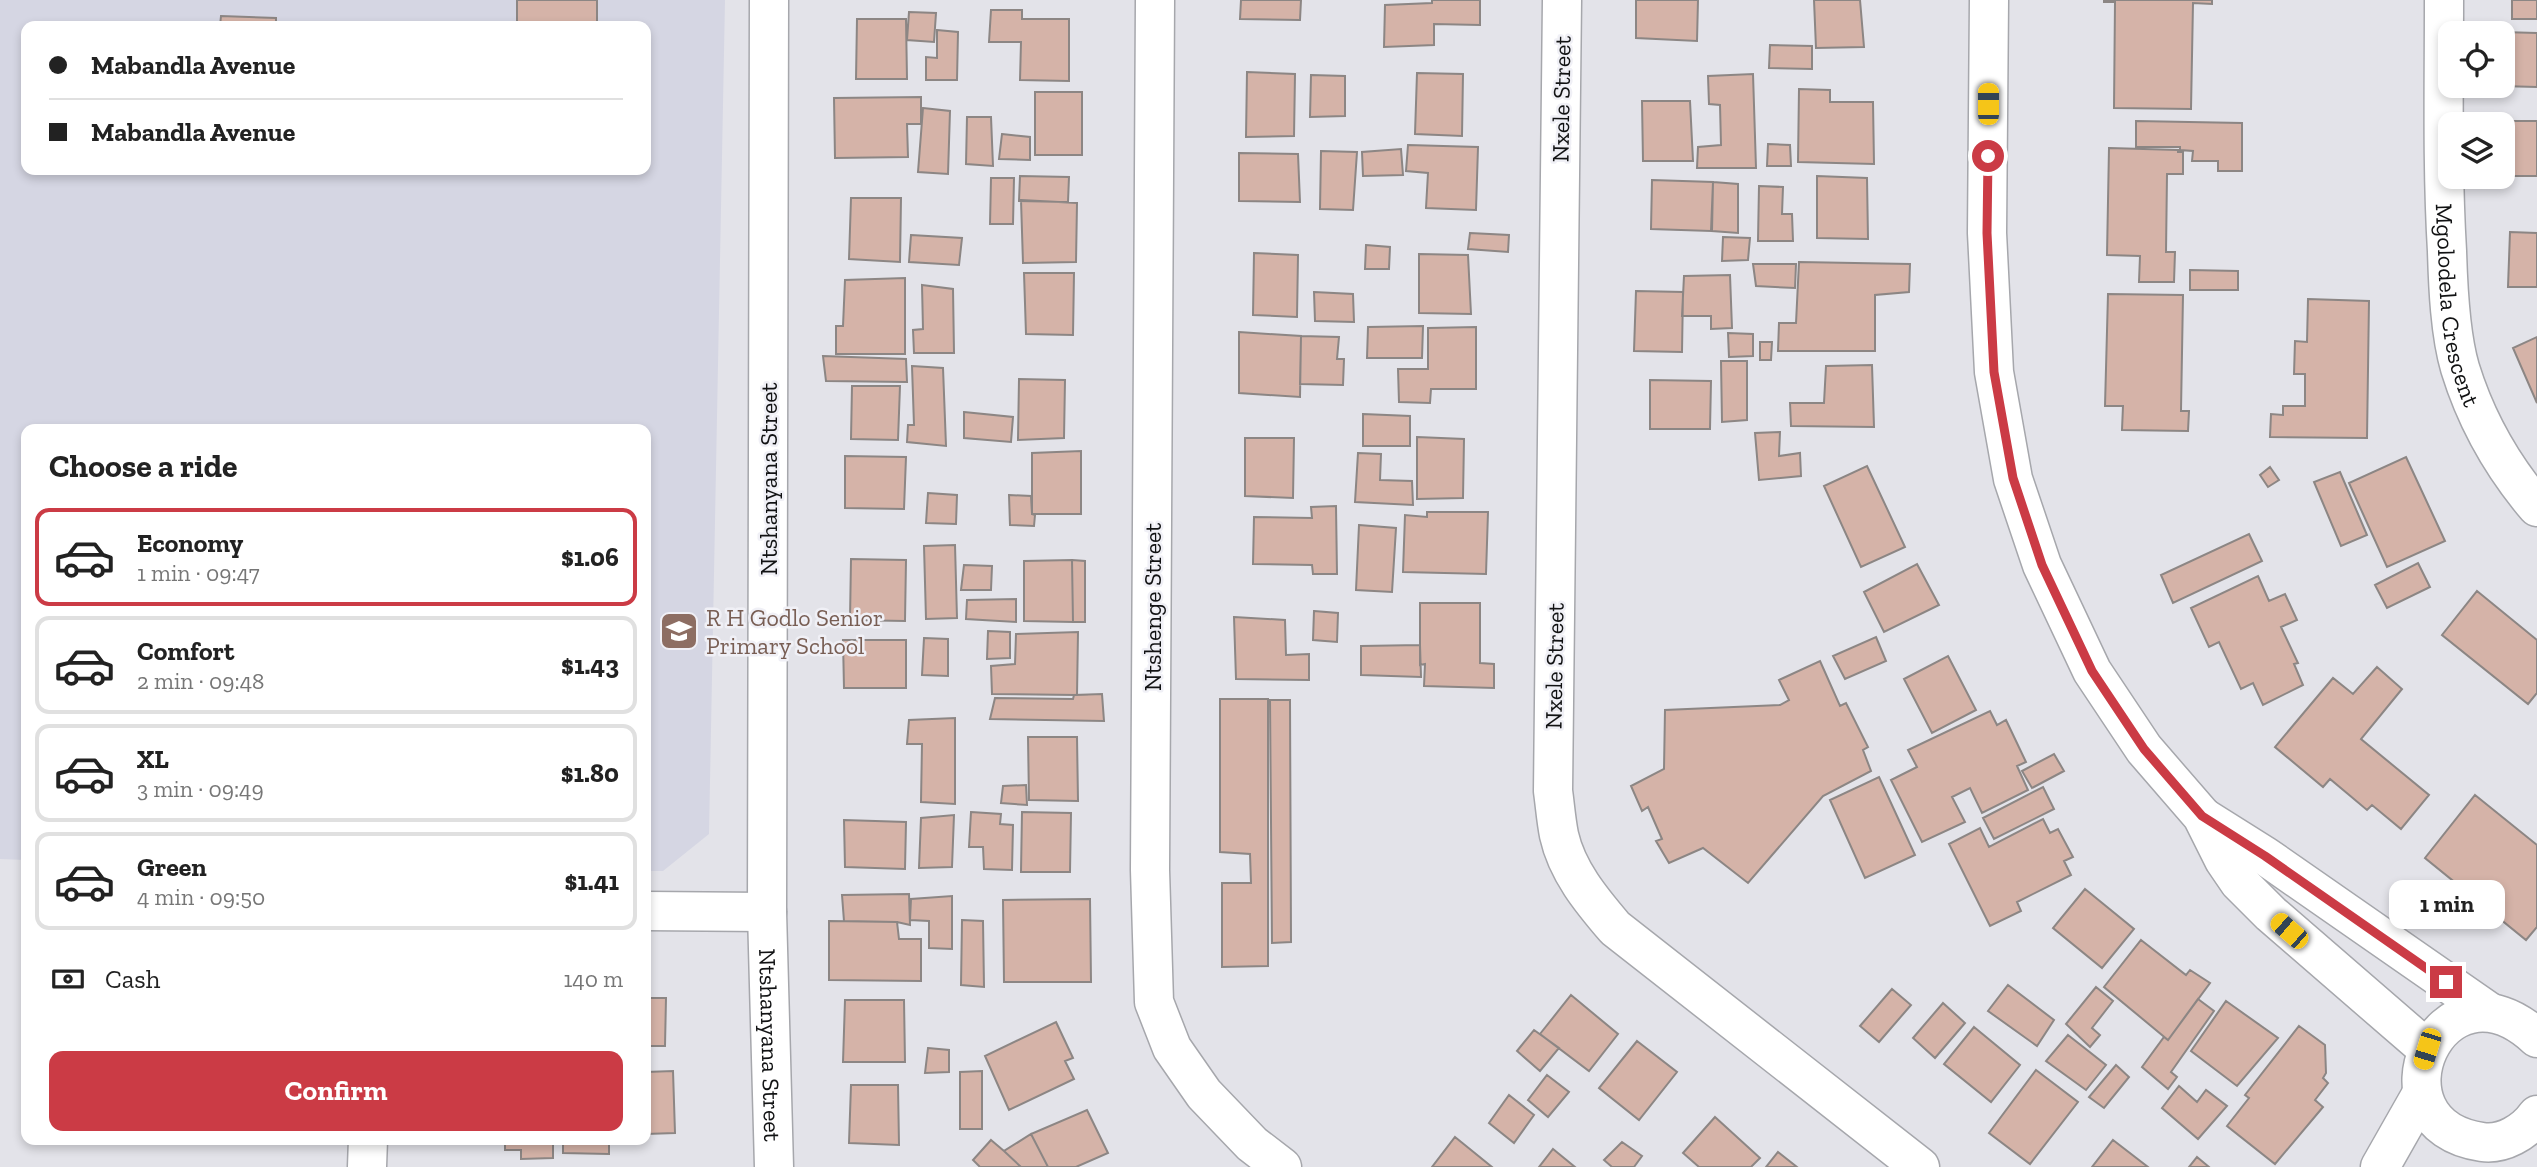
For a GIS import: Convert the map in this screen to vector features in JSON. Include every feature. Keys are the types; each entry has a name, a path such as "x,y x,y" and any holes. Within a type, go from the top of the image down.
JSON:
{"street":[{"name":"Ntshanyana Street","path":"769,0 767,912 774,1167"},
{"name":"Ntshenge Street","path":"1155,0 1150,856 1154,1002 1172,1048 1204,1094 1252,1144 1282,1167"},
{"name":"Nxele Street","path":"1562,0 1553,791 1559,836 1572,870 1589,897 1615,928 1920,1167"},
{"path":"1989,0 1987,233 1994,372 2013,478 2042,565 2092,671 2144,749 2202,816 2224,860 2239,882 2271,915 2427,1049"},
{"name":"Mgolodela Crescent","path":"2444,0 2444,202 2449,296 2459,366 2482,426 2514,480 2537,507"},
{"path":"2202,816 2265,856 2488,1011 2502,1014 2522,1024 2537,1038"},
{"path":"651,911 767,912"},
{"path":"2488,1011 2458,1018 2440,1031 2427,1049 2421,1071 2422,1093 2431,1114 2446,1129 2466,1140 2518,1137"},
{"path":"2380,1167 2422,1093"},
{"path":"2453,1167 2518,1137"},
{"path":"367,1167 368,1145"}],"shaded area":[{"name":"R H Godlo Senior Primary School","path":"0,0 725,0 709,834 663,871 651,871 651,424 21,424 21,860 0,859"}],"building":[{"path":"517,0 597,0 597,21 517,21"},
{"path":"1241,0 1301,0 1300,20 1240,19"},
{"path":"1432,0 1480,0 1480,25 1434,24 1434,45 1384,47 1385,5 1432,3"},
{"path":"1636,0 1698,0 1697,41 1636,38"},
{"path":"1814,0 1860,0 1864,47 1816,48"},
{"path":"2104,0 2212,0 2212,4 2193,3 2191,109 2114,108 2115,2"},
{"path":"2512,0 2537,0 2537,19 2512,19"},
{"path":"991,10 1022,10 1022,19 1069,19 1069,81 1020,80 1021,42 989,42"},
{"path":"909,12 936,13 934,42 907,40"},
{"path":"221,16 276,18 276,21 220,21"},
{"path":"857,19 906,19 907,79 856,79"},
{"path":"937,30 958,32 957,80 926,80 926,57 937,58"},
{"path":"2515,32 2537,33 2537,87 2515,86"},
{"path":"1770,45 1812,46 1812,69 1769,68"},
{"path":"1247,72 1295,74 1294,136 1246,137"},
{"path":"1417,73 1463,74 1462,136 1415,134"},
{"path":"1753,74 1756,168 1697,168 1698,147 1721,145 1720,105 1709,104 1708,76"},
{"path":"1311,75 1345,76 1345,116 1310,117"},
{"path":"1799,89 1830,90 1830,102 1873,102 1874,164 1798,162"},
{"path":"1035,92 1082,92 1082,155 1035,155"},
{"path":"921,97 921,124 907,124 908,157 835,158 834,98"},
{"path":"1642,101 1690,101 1693,161 1643,161"},
{"path":"923,108 950,111 948,174 918,172"},
{"path":"967,117 991,117 993,166 966,164"},
{"path":"2136,121 2242,123 2242,171 2218,171 2218,161 2192,161 2193,151 2180,150 2180,147 2136,147"},
{"path":"2515,121 2537,121 2537,176 2515,176"},
{"path":"1002,134 1030,137 1030,160 999,159"},
{"path":"1768,144 1790,145 1791,166 1767,166"},
{"path":"1408,145 1478,147 1476,210 1426,208 1428,173 1406,171"},
{"path":"2109,148 2183,152 2183,174 2167,174 2166,252 2175,252 2174,282 2139,282 2140,256 2107,255"},
{"path":"1401,149 1403,175 1363,176 1362,152"},
{"path":"1321,151 1357,152 1353,210 1320,209"},
{"path":"1239,153 1298,154 1300,202 1239,201"},
{"path":"1020,176 1069,177 1068,202 1019,201"},
{"path":"1817,176 1867,178 1868,239 1817,238"},
{"path":"991,178 1014,178 1013,224 990,224"},
{"path":"1652,180 1713,182 1711,231 1651,229"},
{"path":"1713,182 1738,184 1738,233 1712,231"},
{"path":"1759,186 1783,187 1782,214 1792,214 1793,241 1758,241"},
{"path":"851,198 901,198 900,262 849,259"},
{"path":"1021,200 1077,203 1076,262 1023,263"},
{"path":"2510,232 2537,233 2537,287 2508,287"},
{"path":"1470,233 1509,235 1508,252 1468,249"},
{"path":"911,235 962,238 959,265 909,262"},
{"path":"1723,237 1750,238 1748,260 1722,261"},
{"path":"1366,245 1390,247 1389,269 1365,269"},
{"path":"1254,253 1298,255 1297,317 1253,315"},
{"path":"1419,254 1468,255 1471,314 1419,313"},
{"path":"1799,262 1910,264 1909,292 1875,295 1875,351 1778,351 1779,323 1796,323"},
{"path":"1753,264 1796,264 1795,288 1756,286"},
{"path":"2190,270 2238,271 2238,290 2190,290"},
{"path":"1024,273 1074,273 1073,335 1026,334"},
{"path":"1730,275 1732,328 1711,329 1711,316 1682,316 1684,276"},
{"path":"905,278 905,354 836,354 836,326 843,326 845,280"},
{"path":"922,285 953,289 954,353 914,353 913,330 923,329"},
{"path":"1636,291 1683,292 1682,352 1634,351"},
{"path":"1314,292 1353,294 1354,322 1315,321"},
{"path":"2108,294 2183,295 2181,411 2189,411 2188,431 2122,430 2123,406 2105,406"},
{"path":"2308,299 2369,301 2367,438 2270,437 2271,414 2283,415 2283,406 2305,406 2305,374 2294,374 2295,341 2307,342"},
{"path":"1423,326 1422,358 1367,358 1368,327"},
{"path":"1476,327 1476,389 1431,389 1430,403 1399,402 1398,369 1428,369 1428,328"},
{"path":"1239,332 1301,336 1300,397 1239,393"},
{"path":"1728,333 1753,334 1753,356 1729,357"},
{"path":"1301,336 1339,337 1337,359 1344,359 1343,385 1300,384"},
{"path":"2537,337 2537,403 2513,348"},
{"path":"1760,342 1772,342 1771,360 1760,360"},
{"path":"823,356 906,359 907,382 826,381"},
{"path":"1721,361 1747,361 1747,420 1722,422"},
{"path":"1872,365 1874,427 1791,426 1790,403 1824,403 1826,366"},
{"path":"912,366 943,368 946,446 907,442 908,425 914,425"},
{"path":"1019,379 1065,380 1064,438 1018,440"},
{"path":"1650,380 1711,381 1710,429 1650,429"},
{"path":"852,386 900,386 898,440 851,439"},
{"path":"964,412 1013,417 1011,442 964,438"},
{"path":"1363,414 1410,416 1410,446 1363,446"},
{"path":"1780,432 1779,456 1800,453 1801,476 1759,480 1755,433"},
{"path":"1417,437 1464,439 1463,498 1417,499"},
{"path":"1245,438 1294,438 1293,498 1245,496"},
{"path":"1081,451 1081,514 1032,514 1032,453"},
{"path":"1358,453 1381,454 1380,480 1412,481 1413,505 1355,502"},
{"path":"845,456 906,457 904,509 845,508"},
{"path":"2406,457 2445,541 2387,567 2349,483"},
{"path":"1867,466 1905,547 1861,567 1824,486"},
{"path":"2270,467 2279,480 2268,487 2260,475"},
{"path":"2340,472 2367,535 2341,546 2314,482"},
{"path":"928,493 957,495 956,524 926,523"},
{"path":"1009,495 1031,496 1034,526 1010,525"},
{"path":"1336,506 1337,574 1313,574 1312,565 1253,564 1254,517 1312,518 1311,507"},
{"path":"1427,512 1488,512 1486,574 1403,572 1405,515 1427,517"},
{"path":"1359,525 1396,528 1392,592 1356,590"},
{"path":"2249,534 2262,561 2173,603 2161,575"},
{"path":"955,545 957,618 926,619 924,546"},
{"path":"851,559 906,560 905,621 850,620"},
{"path":"1072,560 1073,622 1024,621 1024,561"},
{"path":"1072,560 1085,561 1085,622 1073,622"},
{"path":"2418,563 2430,587 2387,608 2375,585"},
{"path":"1917,564 1939,605 1884,632 1864,592"},
{"path":"964,565 992,566 991,590 961,590"},
{"path":"2258,576 2269,601 2285,594 2297,620 2281,627 2298,663 2294,664 2303,685 2263,705 2253,683 2241,689 2219,642 2209,647 2191,608"},
{"path":"2477,591 2537,640 2537,693 2528,704 2442,635"},
{"path":"1016,599 1016,622 966,619 967,600"},
{"path":"1420,603 1480,603 1480,663 1494,664 1494,688 1424,686 1425,664 1420,665"},
{"path":"1314,611 1338,613 1337,642 1313,640"},
{"path":"1234,617 1285,620 1286,655 1309,654 1309,680 1236,679"},
{"path":"988,631 1010,632 1010,658 987,659"},
{"path":"1078,632 1077,695 992,694 991,666 1015,664 1016,634"},
{"path":"1876,637 1886,661 1845,679 1833,656"},
{"path":"924,638 948,639 948,676 922,675"},
{"path":"843,640 906,640 906,688 844,688"},
{"path":"1420,645 1421,677 1361,675 1361,646"},
{"path":"1948,656 1976,710 1932,733 1904,679"},
{"path":"1820,661 1840,706 1846,703 1868,747 1863,750 1871,771 1823,796 1748,883 1703,848 1669,863 1656,841 1662,839 1648,807 1642,811 1631,786 1664,769 1665,710 1780,705 1789,700 1779,680"},
{"path":"2377,667 2402,689 2361,739 2429,795 2401,829 2372,805 2367,810 2330,779 2323,787 2275,747 2333,678 2353,694"},
{"path":"1102,694 1104,721 990,719 995,698 1073,699 1074,695"},
{"path":"1220,699 1268,699 1268,966 1222,967 1222,883 1251,883 1250,854 1220,852"},
{"path":"1270,700 1290,700 1291,942 1272,943"},
{"path":"1990,711 1997,725 2006,720 2026,762 2017,766 2028,790 1982,813 1970,788 1952,797 1965,822 1922,842 1891,780 1917,767 1908,750"},
{"path":"955,718 955,804 921,802 922,744 907,744 909,720"},
{"path":"1028,737 1077,737 1078,801 1029,800"},
{"path":"2054,754 2064,771 2032,788 2022,771"},
{"path":"1879,777 1915,855 1865,878 1830,800"},
{"path":"1026,785 1027,805 1001,803 1003,786"},
{"path":"2043,787 2054,809 1994,839 1983,818"},
{"path":"2475,795 2537,845 2537,927 2526,940 2425,858"},
{"path":"971,812 1001,814 1000,824 1013,825 1012,870 984,869 983,847 969,847"},
{"path":"1022,812 1071,813 1070,872 1021,872"},
{"path":"954,815 952,867 919,868 921,818"},
{"path":"2043,819 2050,833 2058,829 2073,857 2064,861 2071,875 2017,902 2021,911 1990,926 1949,844 1980,828 1989,847"},
{"path":"844,820 906,822 905,869 845,867"},
{"path":"2085,889 2134,929 2102,968 2053,928"},
{"path":"909,894 910,925 897,922 844,921 842,895"},
{"path":"952,896 952,949 929,948 929,921 910,920 911,899"},
{"path":"1090,899 1091,982 1004,982 1003,900"},
{"path":"962,920 983,921 984,987 961,985"},
{"path":"829,921 897,922 899,939 921,939 921,981 829,980"},
{"path":"2141,940 2186,975 2190,970 2210,983 2168,1040 2104,987"},
{"path":"2008,985 2054,1020 2037,1046 1988,1011"},
{"path":"2096,987 2113,1001 2092,1028 2100,1035 2090,1047 2066,1024"},
{"path":"1892,989 1911,1005 1879,1042 1860,1026"},
{"path":"1571,995 1618,1034 1589,1071 1540,1034"},
{"path":"651,998 666,998 665,1046 651,1046"},
{"path":"2198,999 2214,1011 2171,1072 2177,1077 2168,1089 2142,1067 2164,1037 2168,1040"},
{"path":"845,1000 904,1000 905,1062 843,1062"},
{"path":"2226,1001 2278,1038 2237,1086 2191,1051"},
{"path":"1943,1003 1965,1023 1935,1058 1913,1038"},
{"path":"1056,1022 1073,1058 1065,1061 1074,1079 1009,1110 985,1056"},
{"path":"2299,1026 2325,1045 2326,1073 2323,1078 2328,1083 2315,1100 2323,1107 2275,1164 2227,1126 2249,1098 2245,1095"},
{"path":"1974,1027 2020,1065 1991,1102 1944,1064"},
{"path":"1534,1030 1559,1048 1540,1071 1517,1051"},
{"path":"2068,1035 2106,1065 2086,1090 2046,1061"},
{"path":"1637,1041 1677,1072 1639,1120 1599,1088"},
{"path":"928,1048 949,1050 949,1072 925,1073"},
{"path":"2116,1065 2129,1077 2104,1108 2089,1097"},
{"path":"2036,1070 2078,1102 2030,1164 1989,1133"},
{"path":"673,1071 675,1133 651,1134 651,1072"},
{"path":"982,1071 982,1129 960,1129 960,1072"},
{"path":"1547,1075 1569,1092 1548,1117 1528,1100"},
{"path":"851,1085 898,1085 899,1145 849,1143"},
{"path":"2179,1086 2197,1102 2206,1090 2227,1106 2198,1139 2162,1108"},
{"path":"1509,1095 1534,1115 1514,1143 1489,1123"},
{"path":"1087,1110 1108,1153 1076,1167 1048,1167 1031,1134"},
{"path":"1715,1117 1760,1158 1751,1167 1699,1167 1683,1153"},
{"path":"1031,1134 1048,1167 1021,1167 1004,1151"},
{"path":"1455,1137 1492,1167 1432,1167"},
{"path":"991,1140 1021,1167 980,1167 973,1160"},
{"path":"2113,1140 2148,1167 2092,1167"},
{"path":"1622,1142 1642,1156 1634,1167 1612,1167 1604,1160"},
{"path":"505,1145 553,1145 553,1158 521,1159 521,1150 505,1150"},
{"path":"563,1145 609,1145 609,1154 563,1153"},
{"path":"1553,1149 1575,1167 1539,1167"},
{"path":"1778,1152 1797,1167 1766,1167"},
{"path":"2197,1157 2209,1167 2189,1167"}],"place":[{"name":"R H Godlo Senior Primary School","path":"679,631"}],"route":[{"path":"1988,156 1987,233 1994,372 2013,478 2042,565 2092,671 2144,749 2202,816 2265,856 2446,982"}]}
